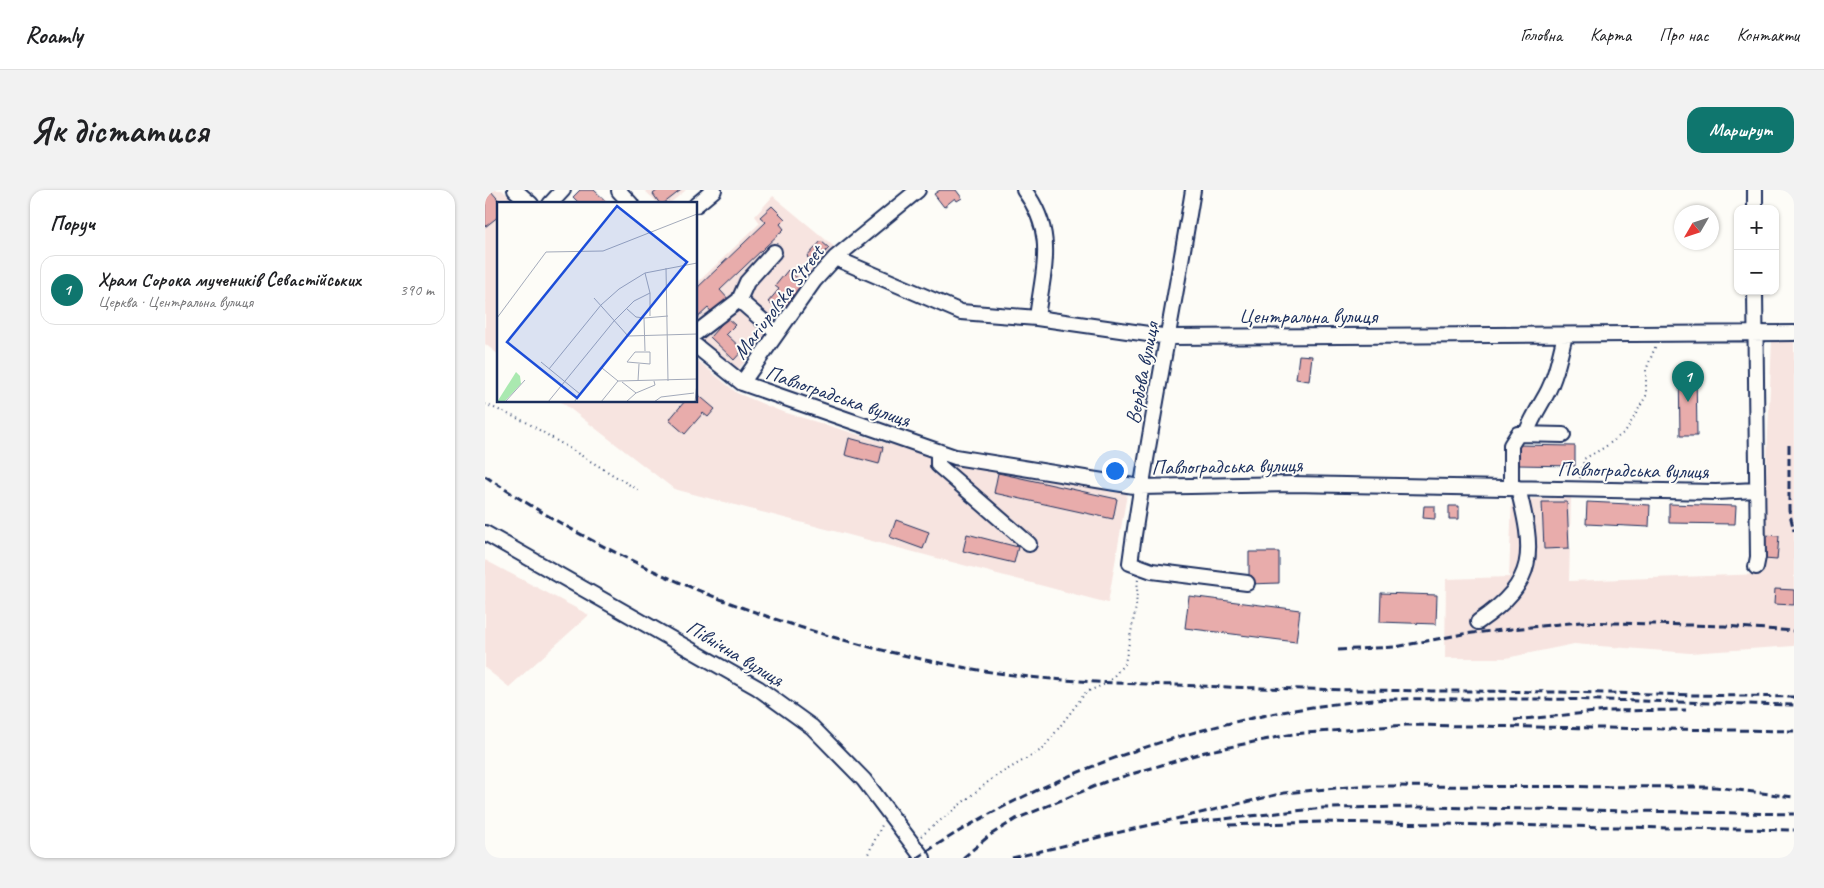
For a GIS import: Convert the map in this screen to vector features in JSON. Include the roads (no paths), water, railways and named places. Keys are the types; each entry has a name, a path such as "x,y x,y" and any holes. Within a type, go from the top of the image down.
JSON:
{"street":[{"path":"515,190 529,202"},
{"path":"552,202 563,190"},
{"path":"697,204 714,190"},
{"name":"Mariupolska Street","path":"742,383 814,281 835,258 918,190"},
{"path":"1024,190 1038,211 1044,228 1046,245 1037,318"},
{"name":"Вербова вулиця","path":"1193,190 1169,337 1141,487 1134,565 1152,571 1247,583"},
{"path":"1755,190 1755,205"},
{"path":"619,191 629,202"},
{"path":"697,332 739,300 747,282 774,252"},
{"name":"Центральна вулиця","path":"835,258 961,312 1037,318 1169,337 1794,333"},
{"path":"1755,295 1758,557 1756,567"},
{"path":"739,300 777,333"},
{"path":"1526,434 1533,415 1546,395 1556,371 1565,335"},
{"name":"Павлоградська вулиця","path":"697,347 742,383 955,457 1141,487 1292,484 1716,492 1756,490"},
{"path":"1479,622 1497,609 1519,586 1530,555 1528,530 1514,488 1511,445 1518,434 1563,436"},
{"path":"939,451 938,465 1029,544"},
{"name":"Північна вулиця","path":"485,533 758,688 811,727 864,780 923,858"}],"railway":[{"path":"1789,445 1789,510 1794,531"},
{"path":"485,476 598,544 658,573 719,598 781,621 844,640 908,656 973,669 1075,681 1209,686 1794,697"},
{"path":"1338,650 1395,647 1463,634 1580,622 1724,626 1794,631"},
{"path":"917,858 967,826 1077,772 1136,750 1195,732 1255,717 1374,700 1558,699 1794,705"},
{"path":"1514,720 1607,711 1686,710"},
{"path":"963,858 990,835 1016,819 1105,782 1205,752 1293,734 1406,725 1794,731"},
{"path":"1012,858 1284,793 1358,786 1715,787 1794,797"},
{"path":"1178,824 1323,808 1424,807 1794,814"},
{"path":"1229,825 1322,822 1794,830"}],"place":[{"name":"Храм Сорока мучеників Севастійських","path":"1688,402"}]}
